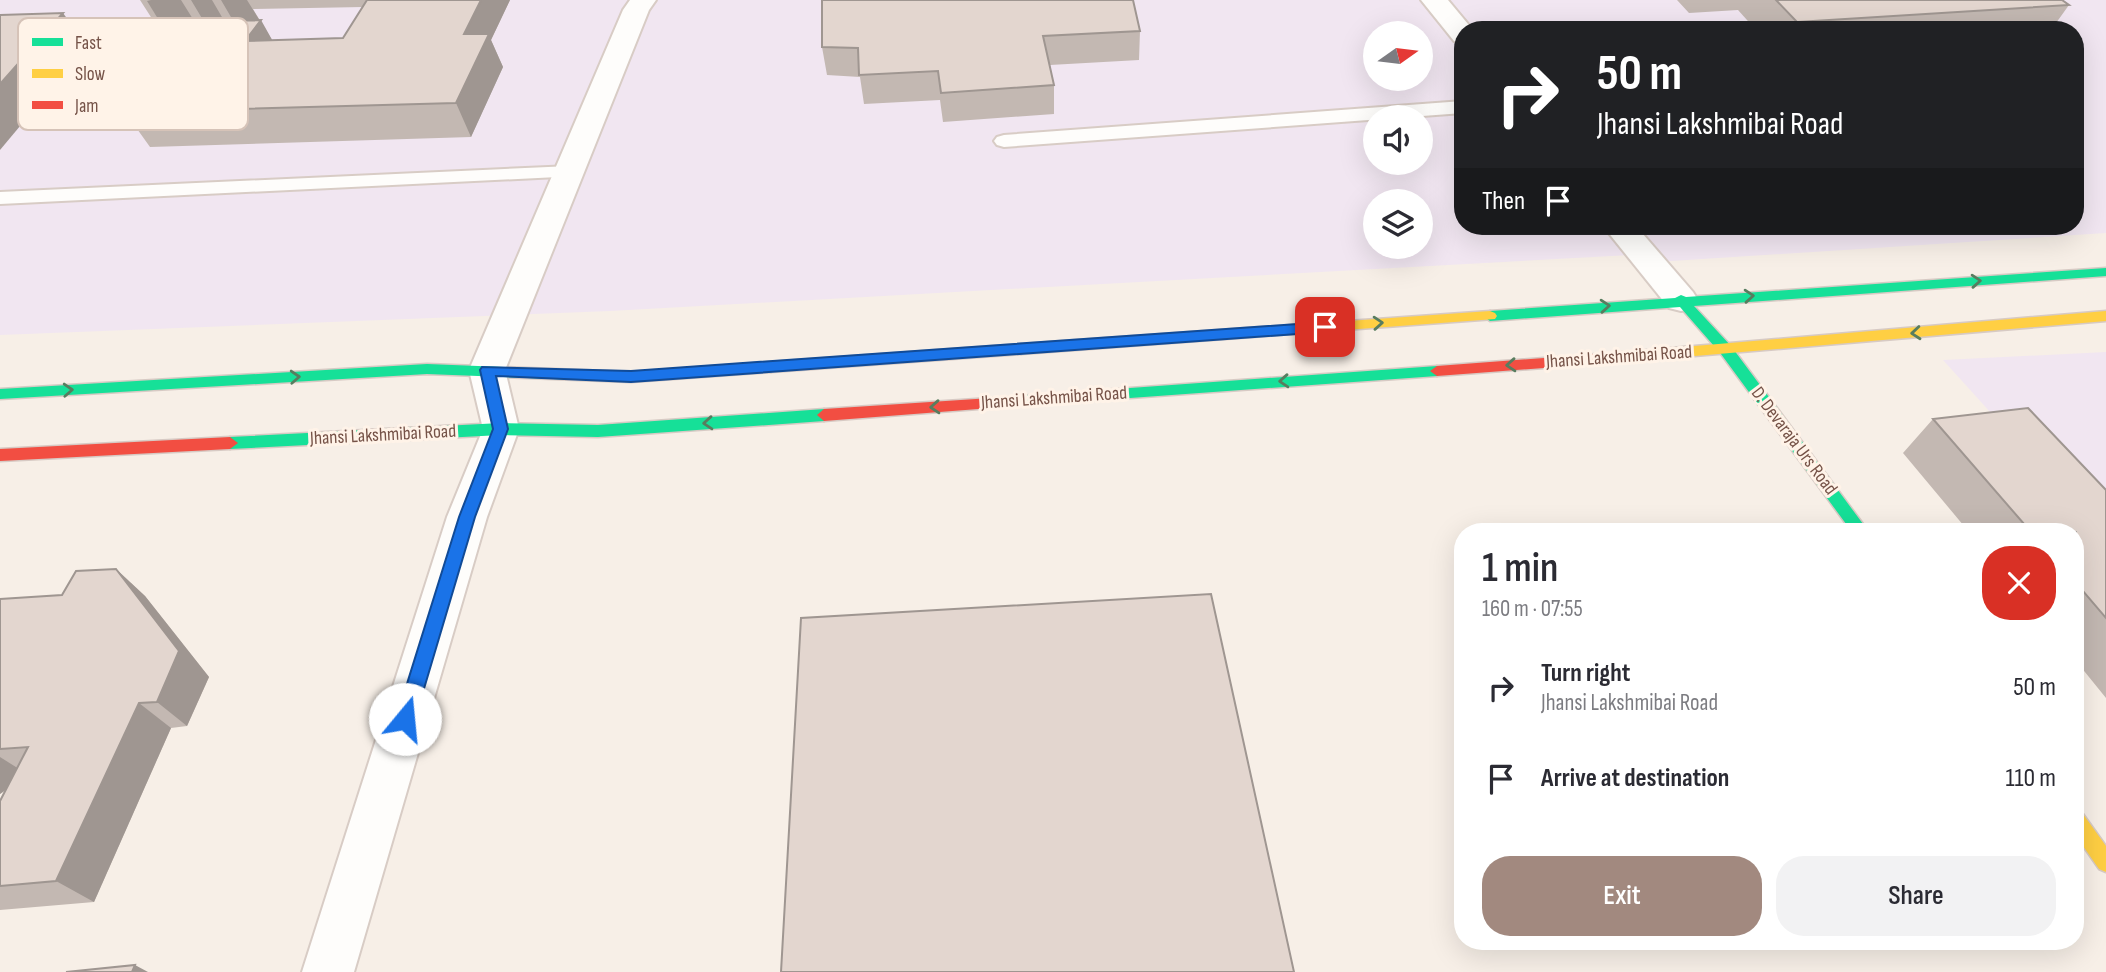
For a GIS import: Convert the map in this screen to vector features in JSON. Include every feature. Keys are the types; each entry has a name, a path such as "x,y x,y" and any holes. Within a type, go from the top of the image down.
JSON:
{"main road":[{"path":"0,394 427,369 631,377 1681,300 2106,272"},
{"name":"D. Devaraja Urs Road","path":"1681,300 1726,350 1854,523"},
{"name":"Jhansi Lakshmibai Road","path":"0,455 501,429 598,431 1726,350 2106,316"},
{"path":"2084,832 2106,862"}],"street":[{"path":"1434,0 1454,24"},
{"path":"328,972 467,517 501,429 487,370 571,173 638,3"},
{"path":"1627,235 1681,300"}],"lane":[{"path":"1004,142 1454,108"},
{"path":"0,198 571,173"}],"shaded area":[{"path":"0,0 2106,0 2106,233 2084,234 2084,21 1454,21 1454,235 2075,235 1656,262 1649,254 610,311 0,335"},
{"path":"2106,352 2106,540 1943,360"}],"building":[{"path":"367,0 481,0 464,34 489,34 456,103 248,109 248,41 343,38"},
{"path":"822,0 1133,0 1140,31 1043,36 1054,85 941,93 938,71 859,75 858,48 822,47"},
{"path":"1776,0 2062,0 2069,5 1813,21 1796,21"},
{"path":"63,13 59,18 18,18 18,64 0,84 0,15"},
{"path":"248,20 261,20 248,37"},
{"path":"2028,408 2106,490 2106,618 2084,592 2084,523 2023,523 1933,419"},
{"path":"116,569 179,651 157,702 139,703 56,881 0,886 0,801 28,747 0,749 0,599 62,595 76,571"},
{"path":"1211,594 1294,972 781,972 801,618"},
{"path":"135,965 132,972 66,972"}],"traffic: fast":[{"path":"1490,316 2106,272"},
{"path":"1681,300 1726,350 1854,523"},
{"path":"0,394 427,369 631,377 771,367"},
{"path":"991,403 1437,371"},
{"path":"230,443 501,429 598,431 824,415"}],"traffic: slow":[{"path":"1021,349 1490,316"},
{"path":"1624,357 2106,316"},
{"path":"2084,832 2106,862"}],"traffic: jam":[{"path":"771,367 1021,349"},
{"path":"1437,371 1624,357"},
{"path":"824,415 991,403"},
{"path":"0,455 230,443"}],"route":[{"path":"405,719 467,517 501,429 487,370 631,377 1325,327"}]}
